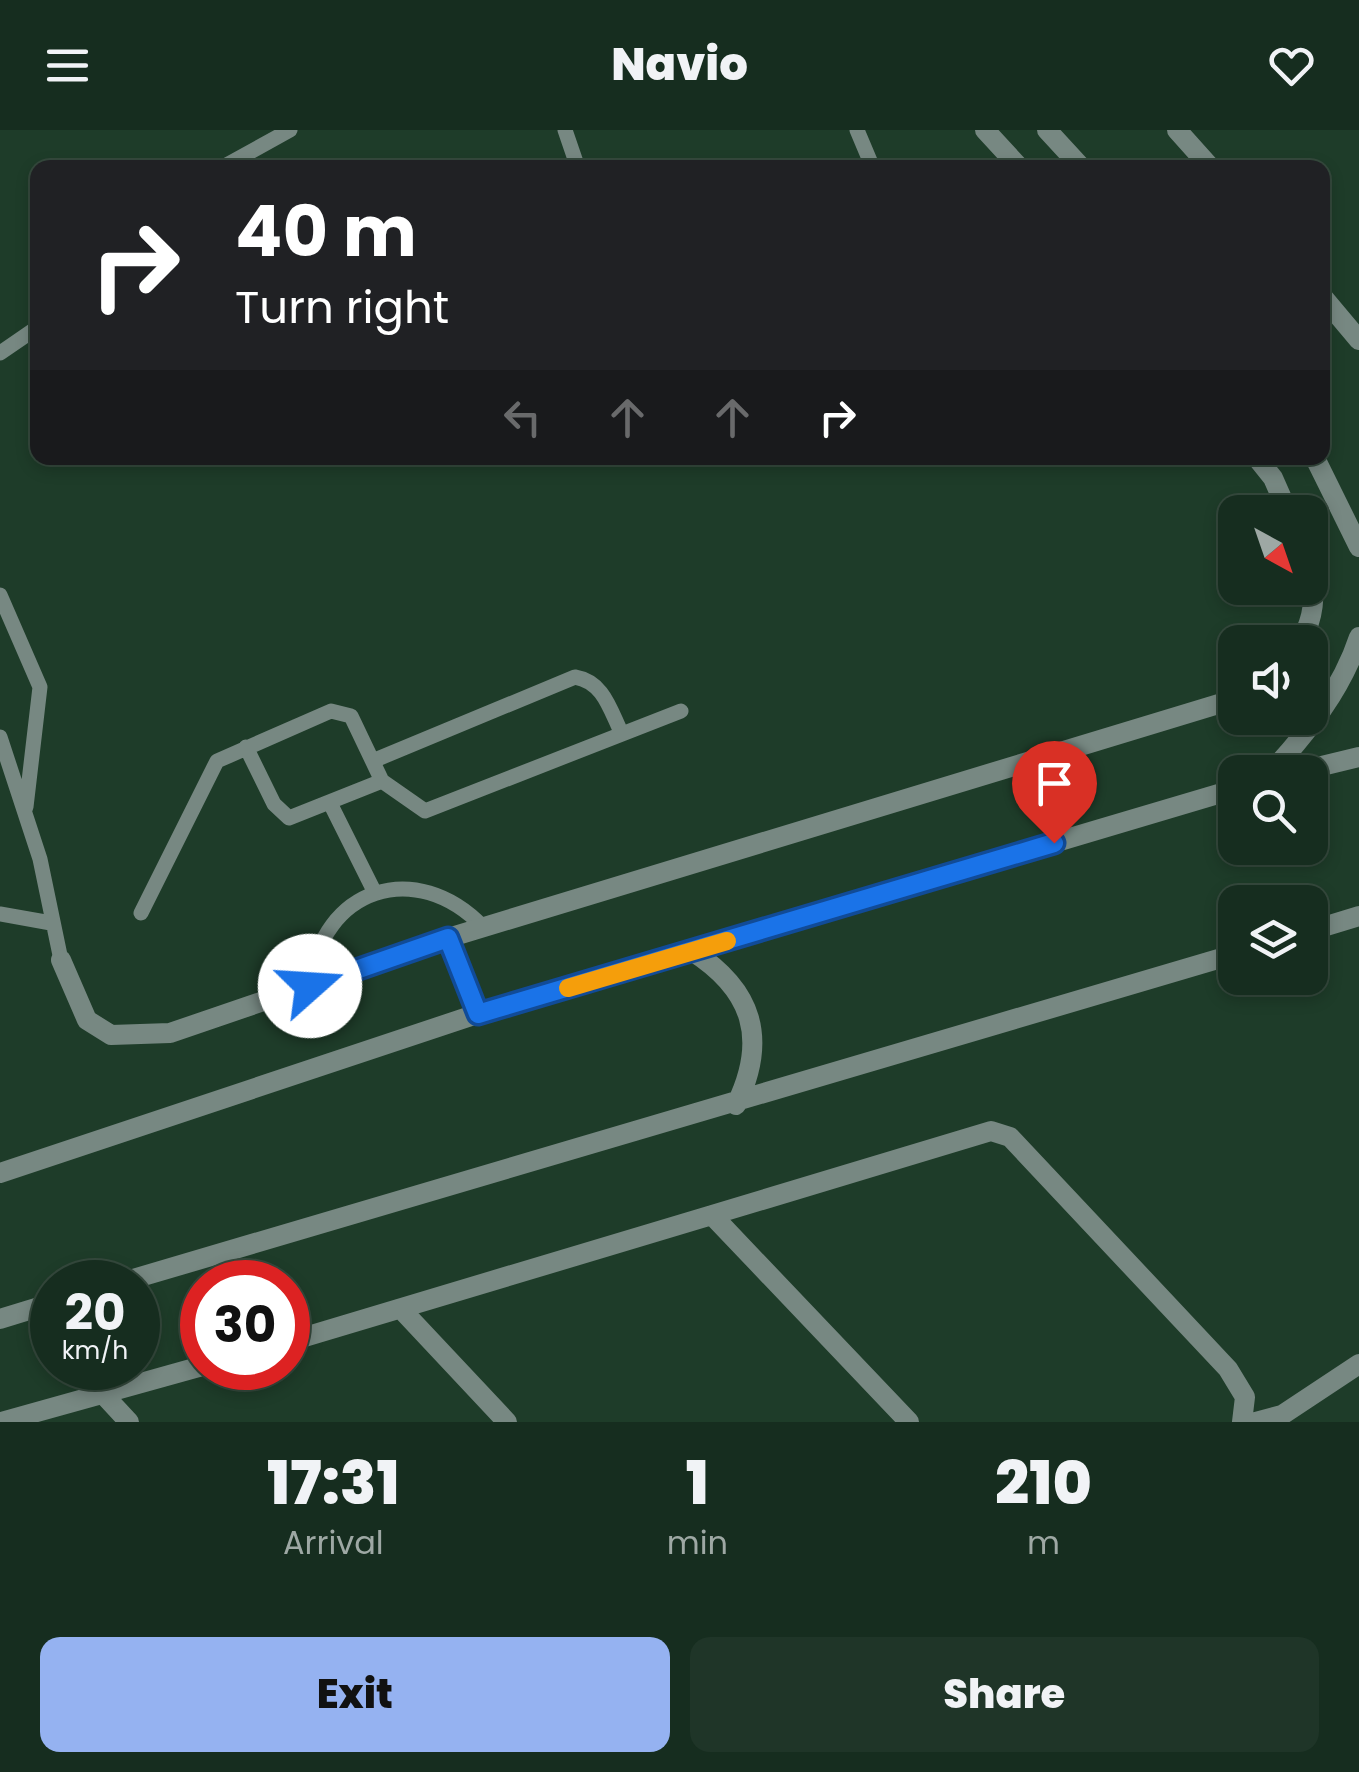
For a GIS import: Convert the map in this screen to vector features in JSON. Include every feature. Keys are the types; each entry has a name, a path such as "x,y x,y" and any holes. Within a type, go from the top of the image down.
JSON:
{"street":[{"path":"986,130 1013,160"},
{"path":"1048,130 1075,160"},
{"path":"1177,130 1204,160"},
{"path":"1330,306 1359,340"},
{"path":"1261,465 1278,495"},
{"path":"1318,465 1359,547"},
{"path":"1287,755 1332,694 1359,638"},
{"path":"62,960 88,1020 111,1035 170,1032 448,938 1218,704"},
{"path":"1328,764 1359,757"},
{"path":"0,1173 478,1014 1218,794"},
{"path":"1328,925 1359,916"},
{"path":"448,938 478,1014"},
{"path":"692,951 718,967 738,990 750,1018 754,1047 750,1078 736,1105"},
{"path":"160,1271 736,1105 1218,959"},
{"path":"310,1336 872,1164 999,1131 1010,1137 1228,1369 1246,1396 1242,1422"},
{"path":"712,1215 910,1422"},
{"path":"0,1319 30,1310"},
{"path":"401,1310 507,1422"},
{"path":"1256,1422 1282,1415 1359,1364"},
{"path":"1,1422 180,1372"},
{"path":"103,1394 129,1422"}],"lane":[{"path":"236,160 290,130"},
{"path":"564,130 575,160"},
{"path":"858,130 870,160"},
{"path":"0,353 30,333"},
{"path":"0,595 40,687 26,811"},
{"path":"375,760 575,677 600,688 622,734"},
{"path":"141,913 216,761 331,711 342,712 359,726 382,781 425,811 682,712"},
{"path":"0,737 26,811 62,960"},
{"path":"246,747 284,817 296,817 382,781"},
{"path":"330,803 374,893"},
{"path":"310,986 312,962 335,920 374,893 411,889 446,896 484,928"},
{"path":"0,916 50,923"}],"slow traffic":[{"path":"568,988 727,941"}],"route":[{"path":"310,986 448,938 478,1014 1054,843"}]}
